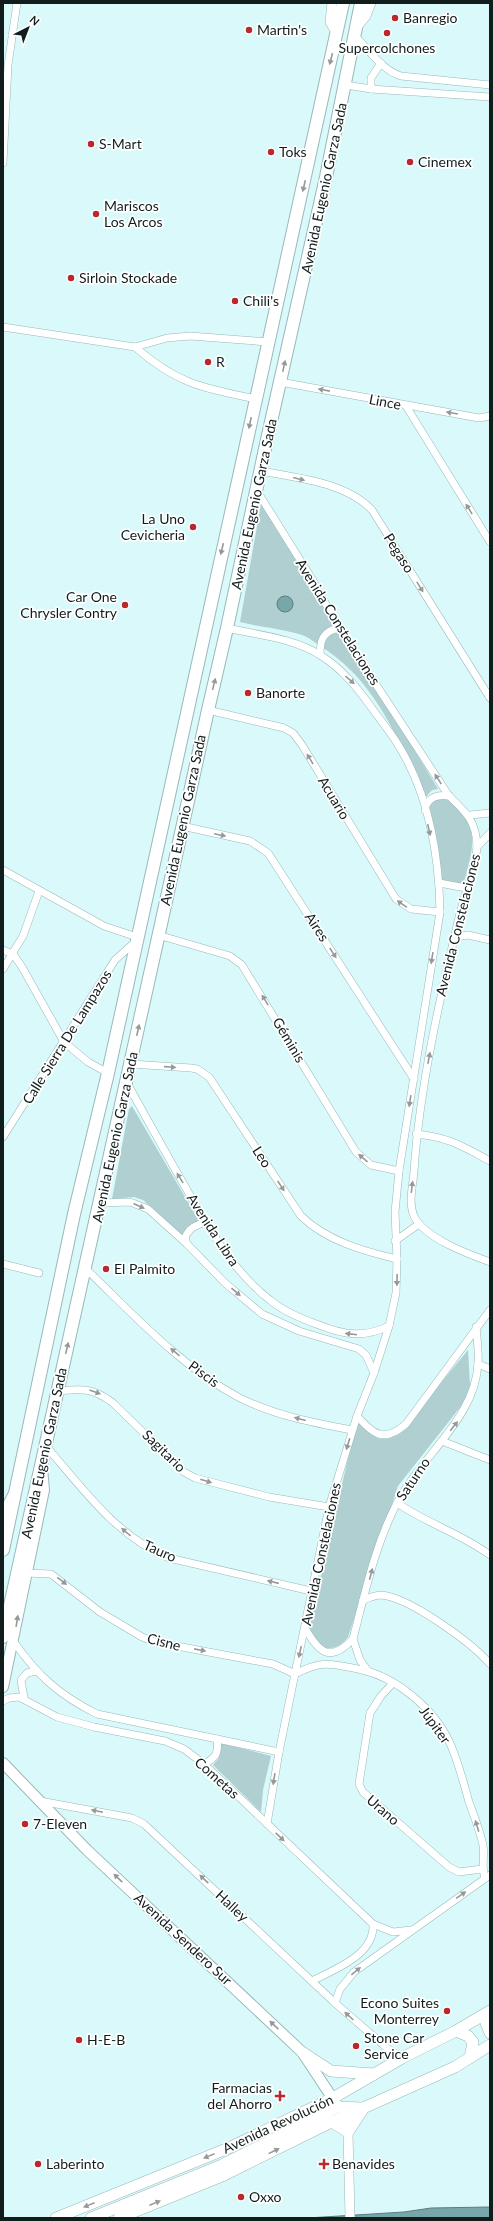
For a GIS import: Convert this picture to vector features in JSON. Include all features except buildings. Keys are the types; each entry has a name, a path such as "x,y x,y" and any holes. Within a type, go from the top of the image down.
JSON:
{"highway":[{"name":"Avenida Eugenio Garza Sada","path":"3,1550 74,1214 108,1073 337,34 339,5"},
{"name":"Avenida Eugenio Garza Sada","path":"8,1639 7,1619 57,1391 101,1203 182,826 228,628 280,382 346,85 360,7"}],"main road":[{"path":"3,1687 8,1639 44,1490 42,1464"},
{"path":"3,1515 15,1492"},
{"name":"Avenida Sendero Sur","path":"3,1763 27,1786 87,1850 302,2052 338,2107"},
{"name":"Avenida Sendero Sur","path":"3,1774 27,1786"},
{"path":"490,2011 486,2023 490,2033"},
{"name":"Avenida Revolución","path":"56,2218 231,2147 338,2107 374,2074 402,2058 456,2032 490,2011"},
{"path":"456,2032 468,2036 472,2042 470,2058"},
{"path":"91,2218 222,2165 338,2107 363,2108 455,2067 490,2045"},
{"path":"302,2052 331,2072 374,2074"},
{"name":"Avenida Revolución","path":"119,2218 222,2176 332,2122 338,2107"},
{"path":"312,2121 332,2122 348,2132 363,2108"}],"street":[{"path":"3,163 6,65 17,3"},
{"path":"371,3 366,16 356,32 381,63 393,74 490,85"},
{"path":"371,89 371,78 381,63"},
{"path":"346,85 371,89 490,97"},
{"path":"3,327 135,347 168,338 190,336 268,342"},
{"path":"135,347 155,364 188,383 256,399"},
{"name":"Lince","path":"280,382 478,418 490,416"},
{"path":"406,406 490,542"},
{"name":"Pegaso","path":"261,471 345,490 363,501 372,510 490,698"},
{"name":"Avenida Constelaciones","path":"257,491 312,579 339,628 449,796 470,815 477,847 443,986 416,1134 411,1206 419,1224"},
{"name":"Avenida Constelaciones","path":"228,628 281,640 320,655 355,684 398,744 414,775 425,811 439,883 440,912 399,1171 394,1212 397,1259 396,1293 389,1326 374,1373 352,1430 329,1507 279,1752 267,1824"},
{"path":"320,655 320,644 323,636 330,631 339,628"},
{"name":"Acuario","path":"208,710 284,728 292,733 302,745 396,899 411,909 440,912"},
{"path":"425,811 426,805 436,796 449,796"},
{"path":"470,815 490,813"},
{"name":"Aires","path":"182,826 250,841 268,853 414,1079"},
{"path":"477,847 490,833"},
{"path":"3,870 104,926 137,939"},
{"path":"439,883 466,888"},
{"path":"3,969 23,936 39,891"},
{"name":"Géminis","path":"158,935 230,956 242,965 356,1152 371,1165 399,1171"},
{"path":"454,937 468,935 490,940"},
{"name":"Calle Sierra De Lampazos","path":"3,1137 115,960 137,939"},
{"path":"3,950 13,954 22,967 64,1042 88,1062 108,1073"},
{"name":"Leo","path":"131,1064 197,1069 209,1077 301,1216 308,1222 356,1249 397,1259"},
{"name":"Avenida Libra","path":"127,1083 206,1222 231,1261 244,1275 281,1308 314,1324 346,1334 365,1335 389,1326"},
{"path":"416,1134 443,1138 454,1142 490,1161"},
{"name":"Avenida Libra","path":"101,1203 120,1201 138,1204 148,1209 187,1244 225,1283 262,1314 299,1331 359,1349 366,1355 374,1373"},
{"path":"187,1244 185,1238 189,1230 193,1226 206,1222"},
{"path":"396,1241 419,1224 439,1238 490,1262"},
{"path":"3,1264 39,1273"},
{"name":"Piscis","path":"85,1268 170,1348 221,1387 263,1408 299,1419 352,1430"},
{"path":"357,1416 375,1433 390,1435 398,1431 406,1424 490,1310"},
{"name":"Saturno","path":"353,1639 378,1546 397,1503 421,1465 458,1421 469,1402 478,1364 476,1327"},
{"path":"478,1364 490,1369"},
{"name":"Sagitario","path":"57,1391 83,1389 103,1395 114,1403 184,1472 195,1478 269,1497 329,1507"},
{"path":"442,1441 490,1460"},
{"name":"Tauro","path":"46,1446 101,1509 138,1542 155,1552 170,1558 311,1591"},
{"path":"397,1503 418,1517 452,1533 490,1555"},
{"name":"Cisne","path":"25,1573 51,1574 100,1612 142,1637 155,1642 273,1664 295,1674"},
{"path":"363,1600 373,1596 388,1596 424,1612 463,1639 490,1664"},
{"path":"305,1628 314,1644 324,1652 334,1653 342,1650 353,1639 360,1660 368,1671"},
{"name":"Cometas","path":"8,1639 36,1671 72,1701 97,1714 279,1752"},
{"name":"Júpiter","path":"295,1674 315,1664 326,1663 368,1671 393,1683 428,1712 448,1740 486,1847 482,1869 488,1876"},
{"path":"3,1701 12,1697 24,1698 21,1680 27,1673 36,1671"},
{"name":"Urano","path":"393,1683 381,1696 370,1712 360,1784 363,1792 448,1867 459,1872 482,1869"},
{"name":"Cometas","path":"24,1698 57,1716 94,1727 165,1741 184,1749 204,1764 373,1924 392,1932 411,1930"},
{"path":"204,1764 213,1760 217,1754 218,1739"},
{"name":"Halley","path":"40,1801 132,1818 144,1824 335,2003 387,2048 402,2058"},
{"path":"335,2003 340,1989 354,1972 488,1876"},
{"path":"312,1981 342,1965 362,1952 372,1940 373,1924"},
{"path":"338,2107 348,2132 350,2218"}],"shaded area":[{"path":"261,504 311,578 438,789 432,790 424,799 406,756 384,714 371,694 340,660 305,636 240,622"},
{"path":"285,596 292,601 293,604 288,611 285,612 278,607 277,604 282,597"},
{"path":"448,796 462,811 470,826 472,834 471,852 462,885 447,883 441,880 428,808 432,800"},
{"path":"132,1106 199,1221 187,1227 183,1237 143,1200 134,1197 112,1199 129,1109"},
{"path":"468,1350 470,1385 465,1401 398,1486 348,1637 345,1641 334,1648 317,1646 308,1631 357,1420 371,1434 381,1439 386,1439 399,1434"},
{"path":"221,1743 271,1756 263,1790 261,1812 213,1765 219,1758"},
{"path":"490,2207 490,2218 307,2218 404,2212 431,2208"}],"place":[{"name":"Banregio","path":"395,18"},
{"name":"Martin's","path":"249,30"},
{"name":"Supercolchones","path":"387,33"},
{"name":"S-Mart","path":"91,144"},
{"name":"Toks","path":"271,152"},
{"name":"Cinemex","path":"410,162"},
{"name":"Mariscos Los Arcos","path":"96,214"},
{"name":"Sirloin Stockade","path":"71,278"},
{"name":"Chili's","path":"235,301"},
{"name":"R","path":"208,362"},
{"name":"La Uno Cevicheria","path":"193,527"},
{"name":"Car One Chrysler Contry","path":"125,605"},
{"name":"Banorte","path":"248,693"},
{"name":"El Palmito","path":"106,1269"},
{"name":"7-Eleven","path":"25,1824"},
{"name":"Econo Suites Monterrey","path":"447,2011"},
{"name":"H-E-B","path":"79,2040"},
{"name":"Stone Car Service","path":"356,2046"},
{"name":"Farmacias del Ahorro","path":"280,2096"},
{"name":"Laberinto","path":"38,2164"},
{"name":"Benavides","path":"324,2164"},
{"name":"Oxxo","path":"241,2197"}]}
